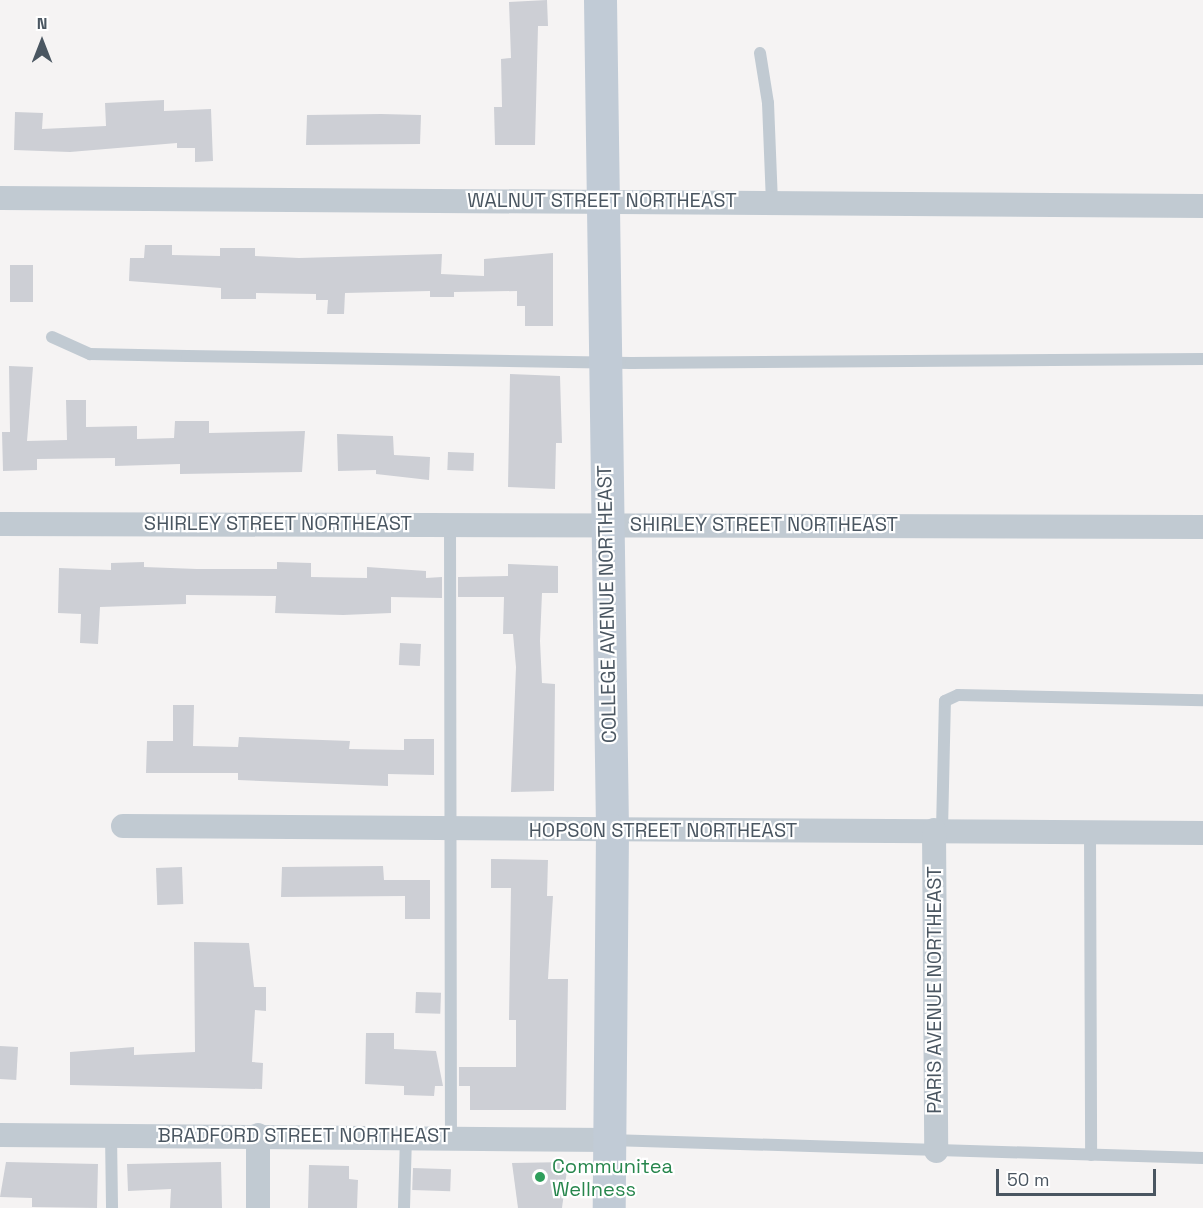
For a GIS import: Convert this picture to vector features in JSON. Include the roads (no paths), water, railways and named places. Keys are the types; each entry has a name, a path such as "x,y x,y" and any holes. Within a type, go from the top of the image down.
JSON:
{"main road":[{"name":"COLLEGE AVENUE NORTHEAST","path":"600,0 605,522 612,830 609,1208"}],"street":[{"name":"WALNUT STREET NORTHEAST","path":"0,198 603,199 1203,206"},
{"name":"SHIRLEY STREET NORTHEAST","path":"0,524 605,522 1203,527"},
{"name":"HOPSON STREET NORTHEAST","path":"123,826 1203,833"},
{"name":"PARIS AVENUE NORTHEAST","path":"936,1151 938,830"},
{"name":"BRADFORD STREET NORTHEAST","path":"0,1135 451,1136 609,1140"},
{"path":"258,1135 258,1208"}],"lane":[{"path":"760,53 768,103 772,201"},
{"path":"52,337 90,354 604,363 1203,359"},
{"path":"450,523 453,829 451,1136"},
{"path":"938,830 945,701 958,695 1203,700"},
{"path":"1090,831 1091,1155"},
{"path":"111,1134 112,1208"},
{"path":"404,1208 406,1136"},
{"path":"609,1140 1203,1158"}],"place":[{"name":"Communitea Wellness","path":"540,1177"}]}
